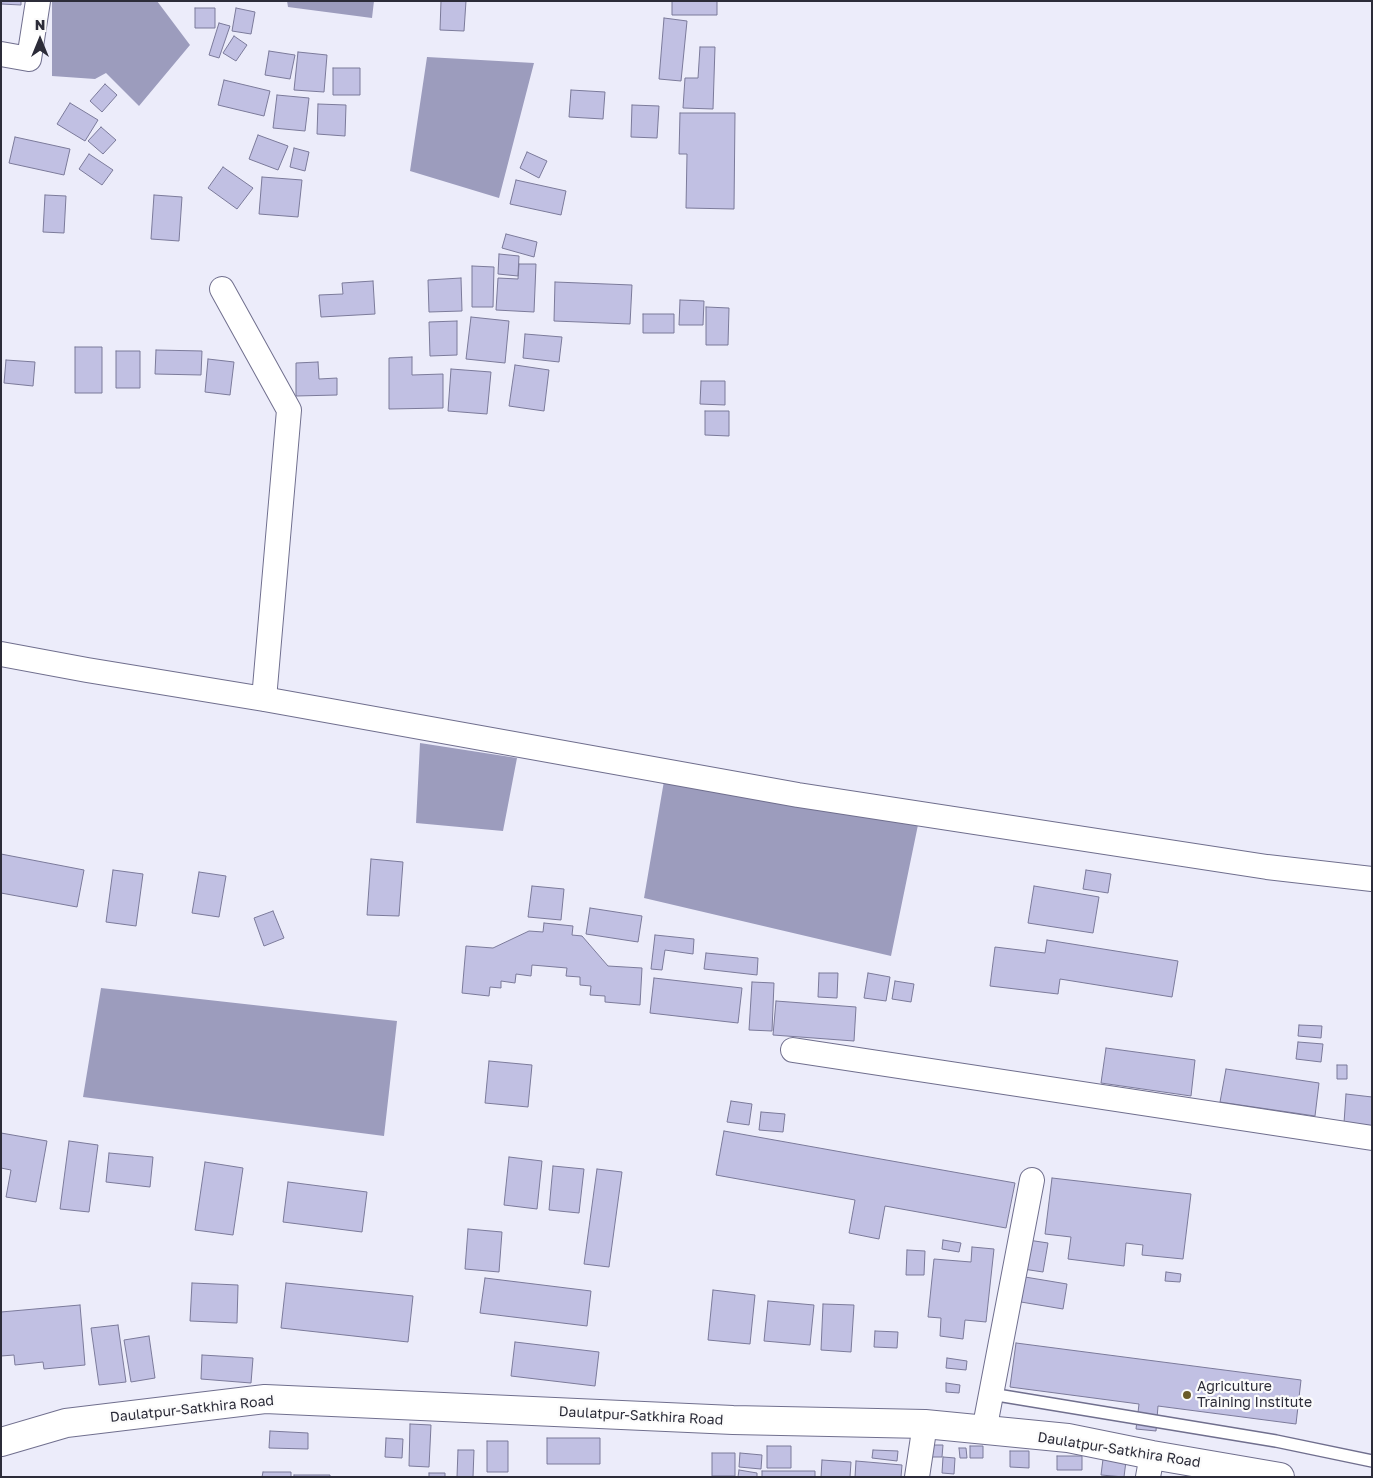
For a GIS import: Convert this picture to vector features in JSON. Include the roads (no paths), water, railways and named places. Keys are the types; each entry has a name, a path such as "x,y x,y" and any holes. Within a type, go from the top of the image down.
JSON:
{"main road":[{"name":"Daulatpur-Satkhira Road","path":"1,1442 66,1423 265,1399 733,1420 925,1424 1068,1438 1150,1466 1278,1476"}],"street":[{"path":"1,54 29,59 38,1"},
{"path":"222,289 289,410 264,699"},
{"path":"1,654 264,699 798,795 1268,867 1372,879"},
{"path":"793,1050 1372,1138"},
{"path":"984,1431 1032,1180"},
{"path":"917,1477 925,1424"}],"lane":[{"path":"991,1394 1276,1441 1372,1461"}],"water":[{"path":"52,1 157,1 190,45 139,106 106,73 95,79 52,76"},
{"path":"287,1 374,1 372,18 288,7"},
{"path":"427,57 534,63 499,198 410,171"},
{"path":"420,743 517,758 503,831 416,823"},
{"path":"664,781 919,820 891,956 644,898"},
{"path":"101,988 397,1021 384,1136 83,1097"}],"place":[{"name":"Agriculture Training Institute","path":"1187,1395"}]}
